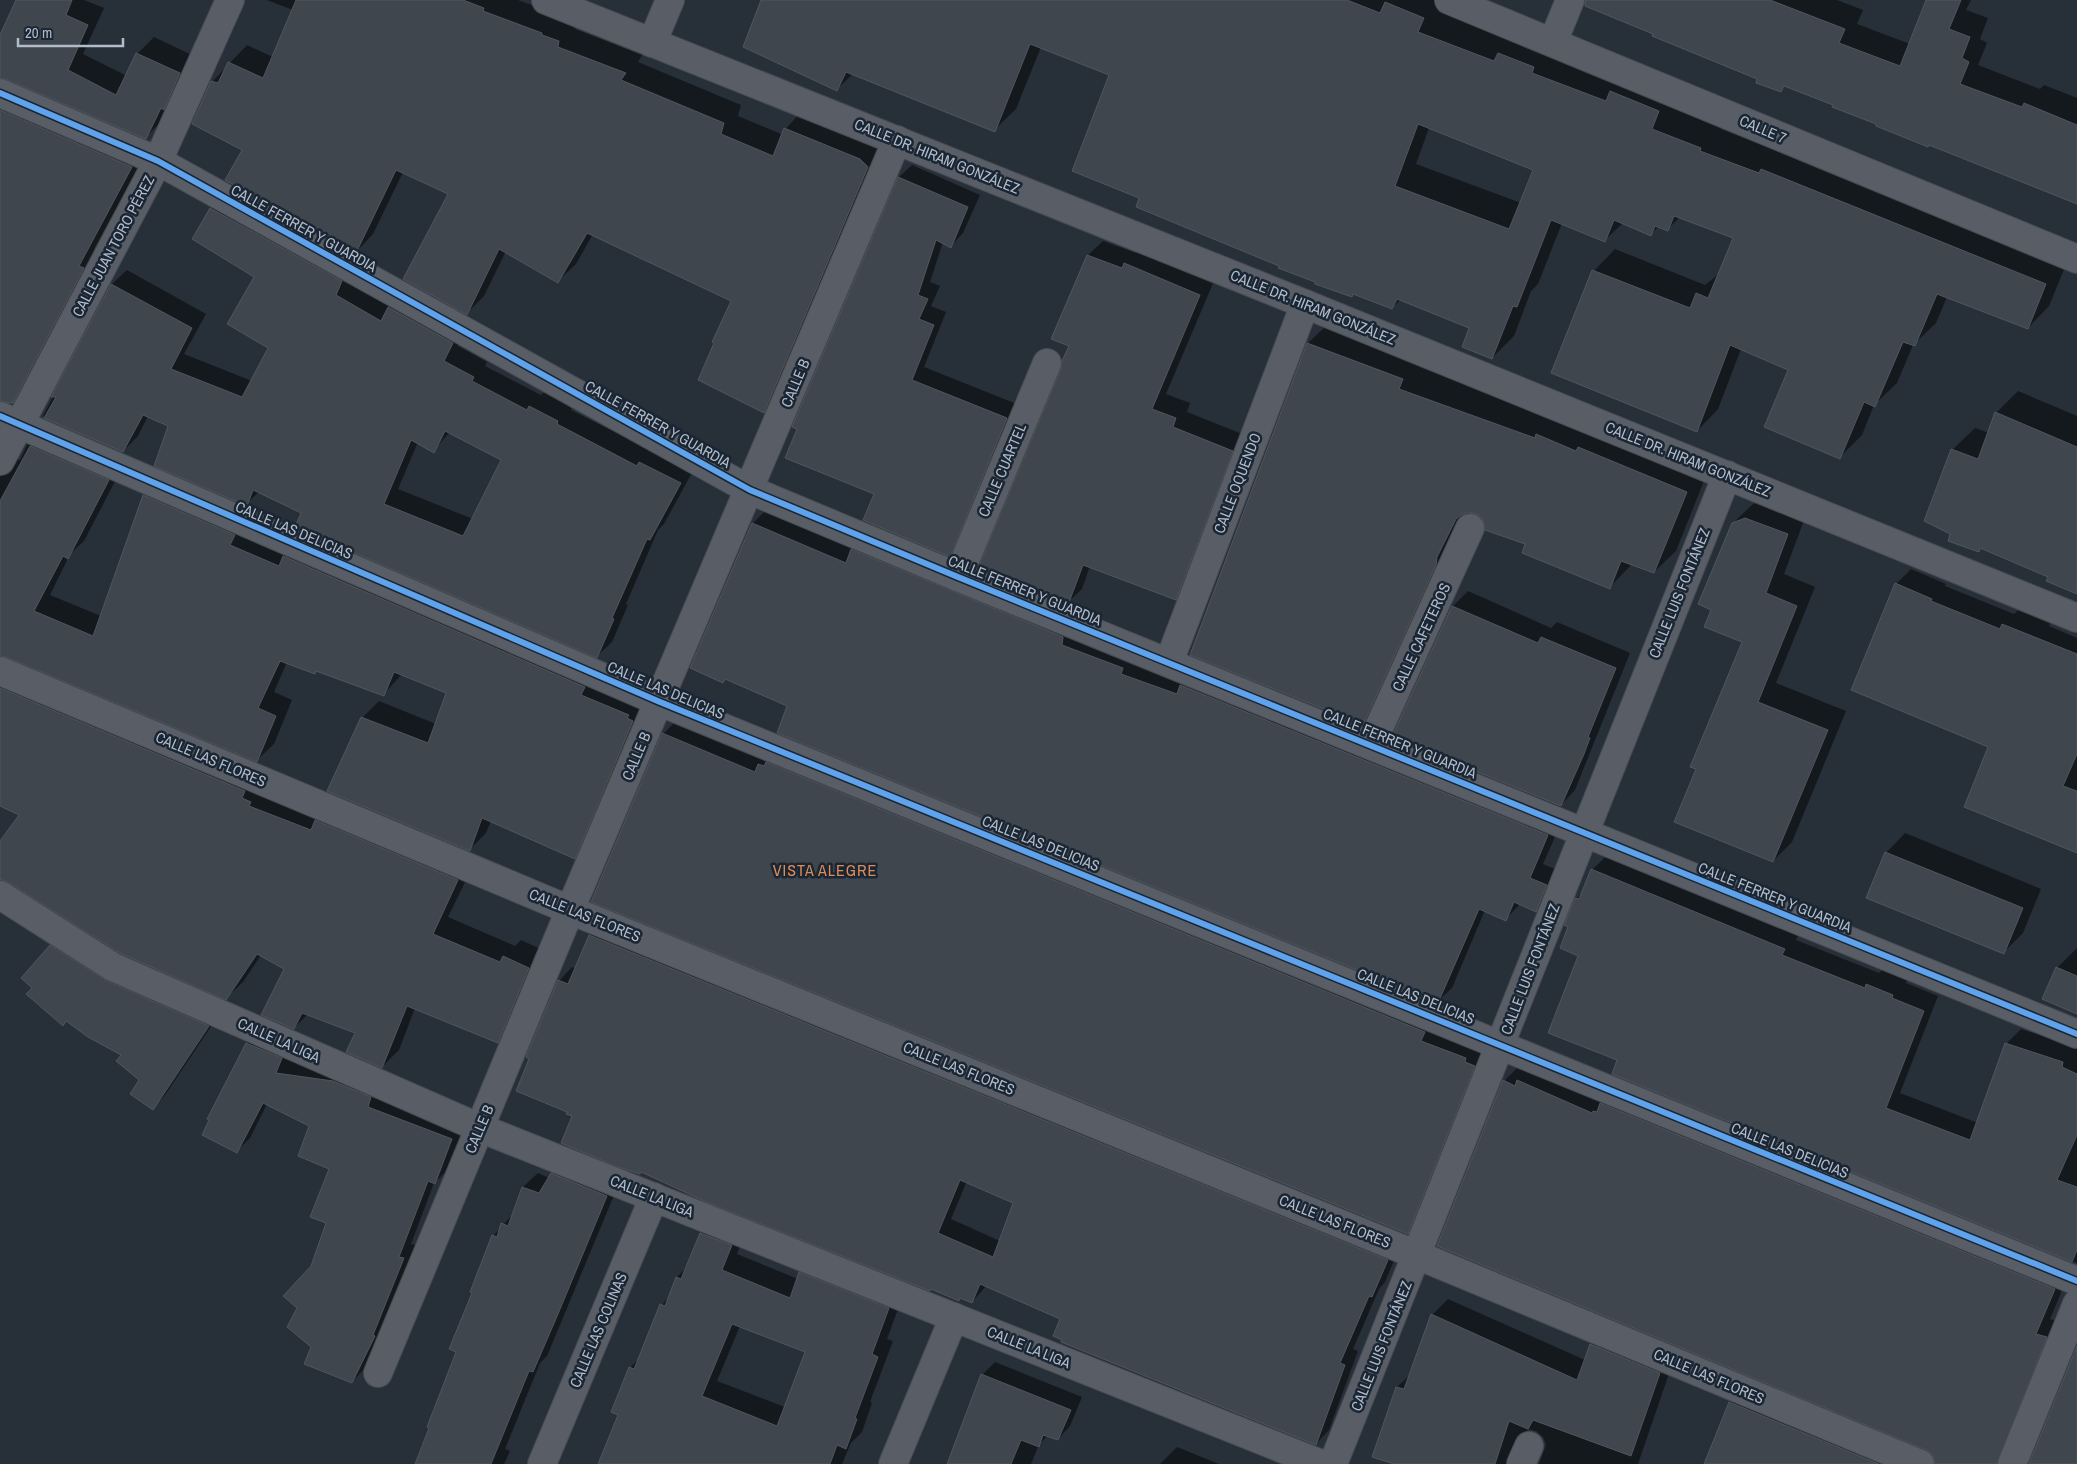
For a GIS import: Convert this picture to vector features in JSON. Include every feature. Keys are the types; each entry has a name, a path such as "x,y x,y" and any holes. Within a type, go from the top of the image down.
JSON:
{"street":[{"name":"CALLE JUAN TORO PÉREZ","path":"0,461 10,421 158,161 230,0"},
{"name":"CALLE DR. HIRAM GONZÁLEZ","path":"546,0 1305,304 2077,618"},
{"path":"652,43 670,0"},
{"name":"CALLE 7","path":"1449,0 2077,259"},
{"path":"1553,42 1570,0"},
{"name":"CALLE FERRER Y GUARDIA","path":"0,93 158,161 750,490 958,577 2077,1034"},
{"name":"CALLE B","path":"378,1373 570,910 898,140"},
{"name":"CALLE OQUENDO","path":"1170,662 1305,304"},
{"name":"CALLE CUARTEL","path":"958,577 1047,363"},
{"name":"CALLE LAS DELICIAS","path":"10,421 660,702 2077,1281"},
{"name":"CALLE LUIS FONTÁNEZ","path":"1335,1462 1583,832 1727,475"},
{"name":"CALLE CAFETEROS","path":"1371,745 1470,528"},
{"name":"CALLE LAS FLORES","path":"0,671 570,910 1417,1255 1920,1464"},
{"name":"CALLE LA LIGA","path":"0,895 113,968 480,1128 954,1317 1335,1462"},
{"name":"CALLE LAS COLINAS","path":"542,1464 654,1197"},
{"path":"2012,1464 2077,1304"},
{"path":"893,1464 954,1317"}],"building":[{"path":"16,0 72,0 66,15 88,25 68,70 116,95 136,53 180,73 164,110 161,108 146,139 0,78 0,35"},
{"path":"296,0 463,0 484,8 483,11 559,41 558,47 626,73 621,80 724,123 721,134 773,156 784,128 860,159 868,167 764,413 698,380 714,343 712,342 731,301 587,233 558,283 499,249 467,315 403,279 448,194 396,170 356,253 225,180 242,150 192,124 211,81 218,83 228,62 263,78"},
{"path":"761,0 1347,0 1380,13 1385,2 1424,18 1418,32 1494,61 1498,53 1534,67 1532,73 1606,101 1610,91 1659,111 1652,129 1701,148 1700,151 1759,173 1761,169 2046,284 2028,329 1937,294 1915,346 1903,342 1875,407 1864,402 1840,459 1764,427 1788,370 1730,345 1697,432 1551,373 1592,270 1690,308 1696,293 1708,298 1733,238 1674,216 1668,231 1655,226 1651,236 1614,220 1605,242 1551,220 1517,307 1513,306 1492,359 1462,347 1469,328 1397,299 1392,309 1353,294 1352,297 1315,284 1315,282 1278,268 1279,266 1136,207 1139,198 1072,171 1109,75 1030,44 995,132 846,72 837,91 743,47","holes":["1418,124 1533,170 1509,229 1395,186"]},
{"path":"1585,0 1770,0 1845,29 1839,43 1900,66 1926,0 1961,0 1949,29 1970,37 1962,58 1969,62 1960,84 2022,107 2024,103 2077,125 2077,204 1929,145 1928,147 1832,107 1833,105 1784,86 1781,92 1756,83 1757,79 1585,6"},
{"path":"0,110 132,167 79,266 84,268 13,403 0,401"},
{"path":"898,177 968,207 951,248 936,240 918,295 928,299 919,319 934,325 912,380 1007,418 950,557 863,520 874,494 785,458 797,429 792,427"},
{"path":"210,208 342,281 336,295 381,321 388,307 453,343 444,361 474,377 472,381 527,410 529,406 558,421 557,424 637,466 639,462 681,483 650,540 647,539 612,618 614,619 597,658 295,527 301,513 253,490 247,506 154,466 168,426 143,415 123,452 44,418 56,397 51,397 111,284 192,328 171,369 242,397 268,348 227,324 254,277 192,239","holes":["445,431 501,460 463,536 384,504 411,440 434,453"]},
{"path":"1087,255 1122,268 1124,263 1200,295 1152,409 1176,418 1173,427 1233,451 1176,600 1083,565 1068,605 978,568 1061,369 1062,361 1069,346 1051,339"},
{"path":"1307,343 1403,379 1399,389 1535,438 1536,434 1576,451 1578,447 1687,492 1654,573 1621,561 1610,589 1522,553 1525,544 1485,530 1483,519 1477,514 1469,512 1461,515 1456,519 1437,557 1436,565 1363,725 1190,655"},
{"path":"1995,412 2077,447 2077,594 2046,581 2048,577 1980,548 1979,552 1948,541 1950,534 1924,521 1951,449 1978,459"},
{"path":"30,446 109,480 68,559 63,556 34,611 93,636 143,495 235,535 230,545 279,566 283,556 585,687 581,695 629,715 627,718 633,721 575,859 482,818 470,851 327,791 361,717 428,743 446,693 394,672 384,696 316,671 315,674 280,661 258,708 276,716 257,762 0,656 0,501"},
{"path":"1745,518 1788,534 1766,593 1797,606 1758,702 1828,730 1773,862 1674,822 1696,769 1690,767 1742,642 1704,627 1711,610 1698,604 1732,523"},
{"path":"752,523 846,563 851,549 1063,637 1062,645 1123,668 1121,674 1177,694 1180,685 1548,835 1530,878 1547,885 1536,912 1514,902 1506,921 1479,909 1438,1003 777,733 787,706 725,679 723,683 690,668"},
{"path":"1895,583 1932,599 1931,601 2000,629 2002,624 2077,654 2077,754 2063,786 2077,791 2077,853 1964,807 1988,747 1851,690"},
{"path":"1452,606 1538,643 1541,637 1616,668 1588,737 1590,738 1584,754 1561,806 1392,737"},
{"path":"0,688 245,791 242,798 251,802 249,806 311,830 315,820 458,880 433,934 500,962 503,956 529,968 498,1043 407,1006 382,1068 346,1052 355,1033 302,1013 294,1029 261,1015 284,969 257,954 226,1000 120,953 8,882 0,879 0,841 19,815 0,806"},
{"path":"662,733 755,772 758,764 764,766 766,762 1425,1032 1421,1041 1466,1058 1465,1062 1475,1066 1408,1234 591,902"},
{"path":"1885,852 2023,908 2004,954 1866,898"},
{"path":"1591,869 1785,949 1782,955 1865,988 1866,984 1893,995 1892,998 1924,1011 1886,1108 1970,1140 2005,1043 2063,1062 2062,1067 2077,1074 2077,1135 2057,1180 2077,1187 2077,1250 2072,1262 1612,1074 1617,1060 1548,1033 1578,956 1560,948 1568,927 1564,925 1575,898 1579,899"},
{"path":"589,935 1388,1260 1372,1297 1369,1296 1340,1363 1345,1365 1316,1445 1061,1342 1062,1340 1053,1336 1060,1319 980,1284 972,1303 960,1298 959,1301 711,1204 641,1172 640,1174 618,1167 561,1143 572,1116 566,1114 567,1112 516,1091 529,1059 526,1057 558,980 568,984","holes":["960,1180 1013,1203 993,1257 938,1233"]},
{"path":"50,945 107,981 209,1026 153,1110 130,1094 139,1080 116,1061 121,1055 88,1037 66,1021 63,1026 26,994 32,988 21,978"},
{"path":"2056,967 2077,976 2077,1014 2042,999"},
{"path":"246,1043 282,1058 276,1073 333,1081 371,1097 368,1107 452,1139 435,1184 428,1181 399,1257 404,1258 373,1335 375,1336 352,1383 304,1364 311,1347 287,1327 297,1308 283,1296 311,1266 326,1223 310,1217 329,1169 298,1156 309,1126 263,1103 237,1153 202,1135 209,1120 207,1119"},
{"path":"1503,1080 1515,1086 1517,1080 1592,1113 1593,1111 1597,1112 1600,1103 2055,1289 2036,1334 2047,1337 1997,1464 1935,1464 1933,1455 1926,1450 1437,1246"},
{"path":"551,1173 607,1196 533,1372 529,1371 491,1464 415,1464 456,1352 449,1349 472,1293 470,1292 492,1235 497,1237 501,1223 508,1226 522,1187 539,1193"},
{"path":"700,1233 732,1245 722,1270 790,1298 799,1272 889,1308 872,1354 878,1357 855,1418 857,1419 846,1449 837,1445 830,1464 598,1464 618,1415 611,1412 629,1367 634,1369 660,1304 665,1306 676,1277 681,1279","holes":["732,1324 805,1352 777,1426 702,1396"]},
{"path":"1431,1314 1577,1380 1590,1344 1660,1373 1631,1456 1533,1420 1528,1429 1509,1421 1495,1464 1394,1464 1372,1457 1396,1387 1404,1389"},
{"path":"2077,1346 2077,1464 2029,1464"},
{"path":"981,1374 1071,1410 1058,1440 1043,1435 1039,1447 1021,1440 1011,1464 947,1464"},
{"path":"1729,1402 1879,1464 1704,1464"}],"cycle path":[{"path":"0,93 158,161 750,490 958,577 2077,1034"},
{"path":"0,416 660,702 2077,1281"}],"district":[{"name":"VISTA ALEGRE","path":"825,870"}]}
